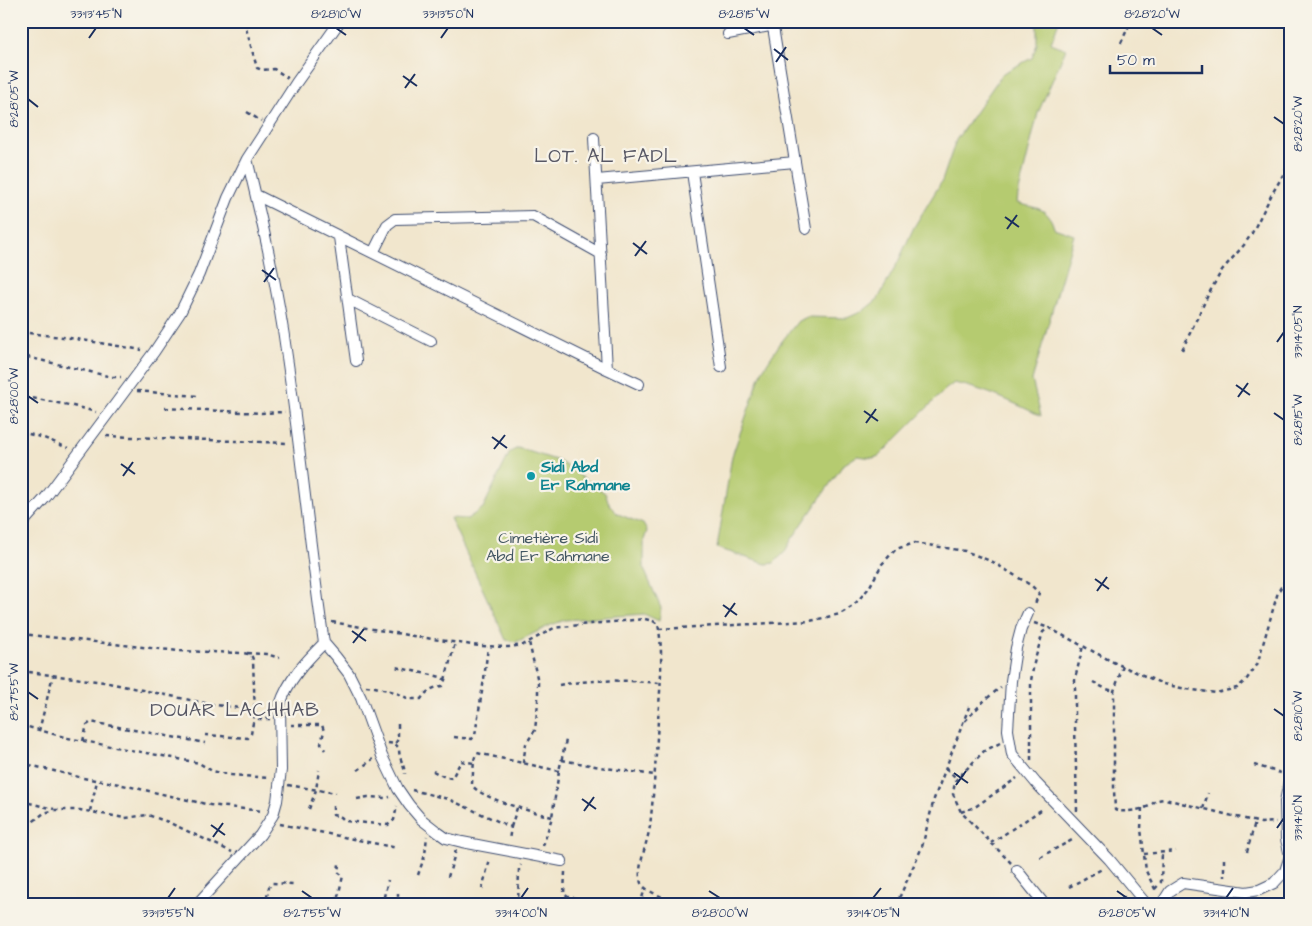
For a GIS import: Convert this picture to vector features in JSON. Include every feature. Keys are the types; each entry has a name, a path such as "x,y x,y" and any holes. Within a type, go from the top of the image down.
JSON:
{"street":[{"path":"21,525 46,497 92,436 180,314 199,274 228,198 247,160 296,83 340,21"},
{"path":"728,34 772,23 796,21"},
{"path":"772,23 806,229"},
{"path":"594,138 607,369"},
{"path":"247,160 262,220 287,356 324,643 349,674 361,698 382,756 398,789 421,819 446,838 562,861"},
{"path":"597,180 795,162"},
{"path":"692,172 722,367"},
{"path":"256,195 639,384"},
{"path":"373,254 387,225 395,219 533,216 601,254"},
{"path":"339,236 356,361"},
{"path":"348,299 431,341"},
{"path":"1027,617 1016,648 1011,681 1008,730 1012,754 1053,801 1113,863 1147,905"},
{"path":"196,905 260,835 271,817 277,800 281,770 280,705 291,679 324,643"},
{"path":"1161,904 1170,891 1183,883 1246,892 1259,890 1274,883 1285,871 1290,856 1286,838 1284,802 1290,773"},
{"path":"1018,870 1045,905"}],"path":[{"path":"244,21 257,68 262,70 274,69 296,83"},
{"path":"1121,43 1131,21"},
{"path":"247,112 268,126"},
{"path":"1182,350 1222,270 1252,233 1291,161"},
{"path":"21,332 154,352"},
{"path":"21,362 22,358 27,357 112,377 136,377"},
{"path":"125,390 198,396"},
{"path":"21,407 27,399 31,398 107,415"},
{"path":"165,408 261,413 294,412"},
{"path":"21,432 58,443 78,453"},
{"path":"92,436 298,444"},
{"path":"658,629 810,621 840,614 853,606 869,588 882,564 896,549 915,543 965,552 993,562 1032,586 1038,593 1035,604 1027,617 1123,666 1163,684 1216,693 1237,688 1246,680 1256,665 1278,592 1286,578 1291,574"},
{"path":"320,620 455,643 508,648 523,645 554,628 645,619 658,624 661,662 654,775 650,828 640,875 641,882 645,888 680,905"},
{"path":"961,812 975,807 1028,774 1031,681 1042,632 1049,628"},
{"path":"21,634 179,651 266,654 280,658"},
{"path":"523,763 526,744 535,730 538,703 538,682 529,642"},
{"path":"354,685 375,686 395,692 409,699 421,699 426,691 442,686 455,643"},
{"path":"1040,857 1081,830 1074,726 1075,679 1083,646"},
{"path":"454,737 472,739 475,735 488,647"},
{"path":"205,735 248,738 251,734 254,715 253,660 250,655 244,653"},
{"path":"1123,666 1114,691 1115,810 1120,812 1142,808 1156,800 1165,799 1255,822 1268,823 1285,820"},
{"path":"395,667 441,676 445,680"},
{"path":"21,671 104,682 209,704 254,710"},
{"path":"39,731 53,675"},
{"path":"560,685 576,682 624,680 660,683"},
{"path":"964,722 985,700 1000,687 1011,681"},
{"path":"1093,682 1114,691"},
{"path":"896,905 922,847 934,799 969,707"},
{"path":"254,715 260,719 280,722 322,725 324,731 321,744 325,750"},
{"path":"83,741 87,726 91,722 205,743"},
{"path":"395,744 398,740 398,723"},
{"path":"21,725 83,741 199,762 212,771 280,781 336,793"},
{"path":"1009,738 984,751 955,781 953,794 961,812 1018,870"},
{"path":"539,857 552,817 566,740"},
{"path":"376,741 395,744 399,748 399,758 405,765 405,774"},
{"path":"552,817 517,808 486,796 476,789 472,785 474,757 477,753 559,771"},
{"path":"358,770 370,761 382,756"},
{"path":"562,760 654,775"},
{"path":"434,771 445,777 452,778 461,761 474,763"},
{"path":"21,763 83,778 271,817 397,848"},
{"path":"1254,765 1290,773"},
{"path":"946,768 957,779"},
{"path":"308,809 316,790 319,770"},
{"path":"90,811 97,781"},
{"path":"333,806 333,815 341,817 346,821 388,825 394,820 398,789"},
{"path":"358,799 368,797 385,798 398,789 448,799 511,827"},
{"path":"1203,809 1208,793"},
{"path":"21,801 55,810 90,811 125,818 145,814 154,816 240,856"},
{"path":"991,843 1053,801"},
{"path":"507,851 511,827 517,808"},
{"path":"1142,808 1141,828 1146,871 1161,904"},
{"path":"21,831 44,813 55,810"},
{"path":"1247,852 1255,822"},
{"path":"418,875 425,855 428,824"},
{"path":"448,877 458,841"},
{"path":"482,889 493,848"},
{"path":"1144,854 1176,851"},
{"path":"1155,889 1161,882 1162,852"},
{"path":"518,905 519,868 525,854"},
{"path":"1224,859 1224,890"},
{"path":"562,861 565,864 564,894 568,897 592,901 594,905"},
{"path":"1069,887 1113,863"},
{"path":"336,905 343,876 338,872 339,864"},
{"path":"382,905 388,880"},
{"path":"265,905 269,887 272,883 294,884"},
{"path":"640,905 645,888"},
{"path":"1107,905 1135,892"},
{"path":"398,893 398,905"}],"green space":[{"path":"1037,21 1059,21 1051,43 1066,49 1038,113 1017,203 1045,212 1054,228 1074,235 1032,380 1041,416 988,392 954,383 879,456 873,458 857,456 843,465 784,553 774,563 766,564 717,548 732,456 762,371 798,321 807,317 847,318 863,311 878,299 914,227 942,181 956,140 1003,73 1032,58 1037,44"},
{"name":"Cimetière Sidi Abd Er Rahmane","path":"518,448 559,461 605,493 610,506 618,514 643,524 647,531 644,540 644,569 661,608 659,621 644,614 565,620 516,642 506,640 450,518 467,519 483,508 510,452"}],"place":[{"name":"Sidi Abd Er Rahmane","path":"531,476"}],"district":[{"name":"LOT. AL FADL","path":"606,156"},
{"name":"DOUAR LACHHAB","path":"235,710"}]}
